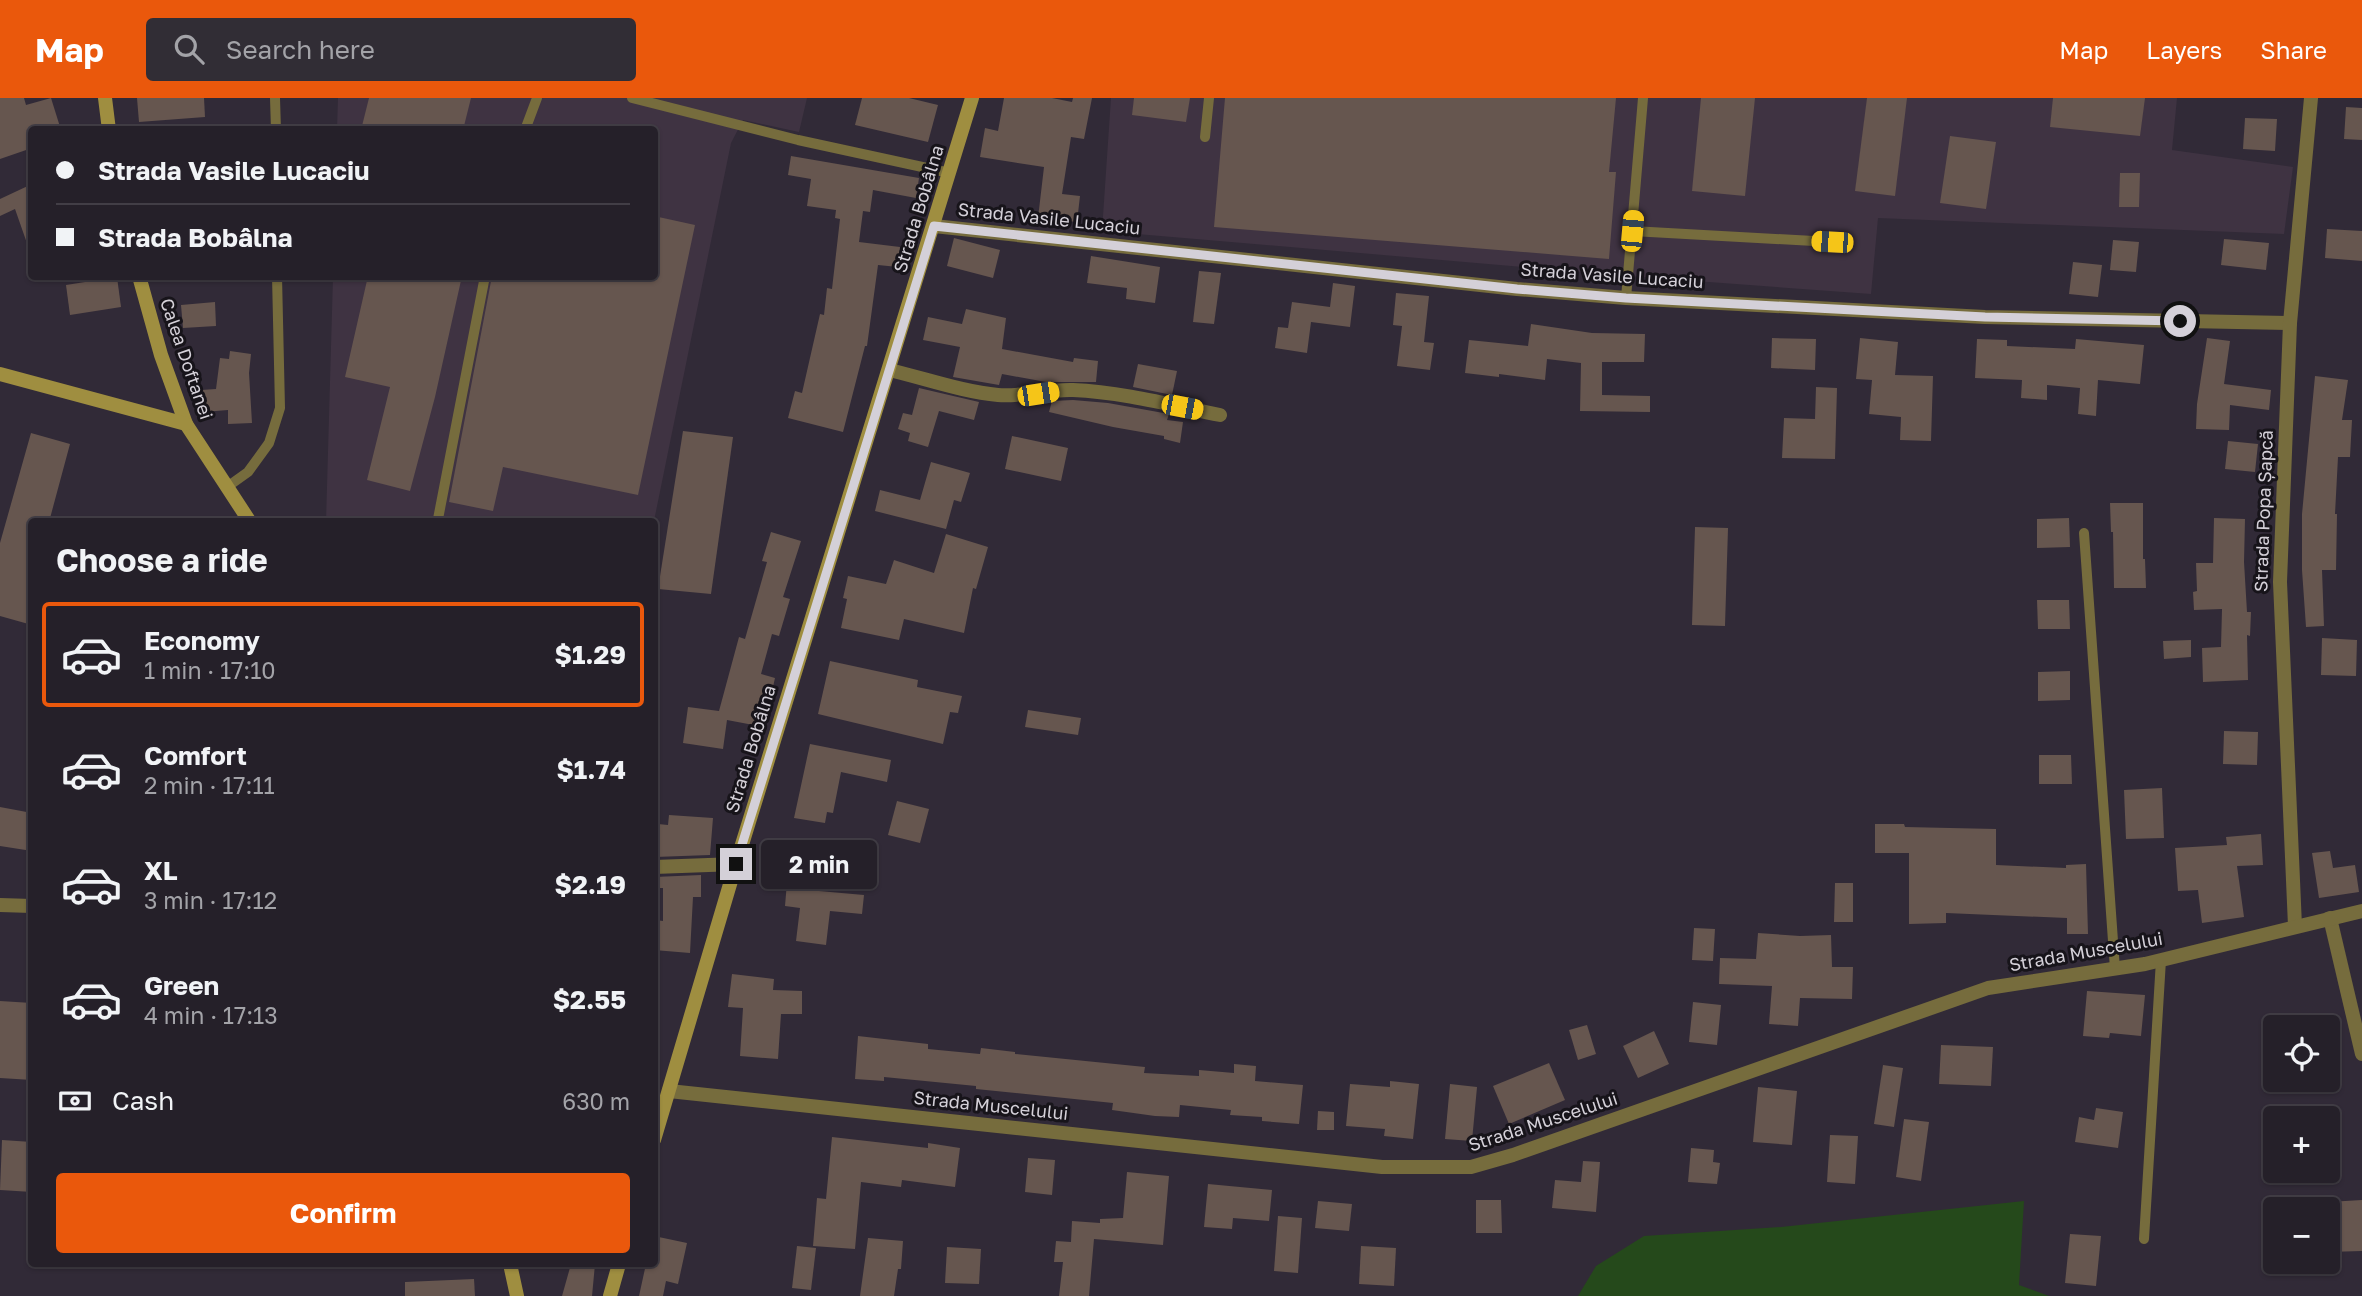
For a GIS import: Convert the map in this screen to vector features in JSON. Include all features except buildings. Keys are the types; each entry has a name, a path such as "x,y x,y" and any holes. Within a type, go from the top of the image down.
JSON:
{"main road":[{"path":"105,98 108,126"},
{"name":"Strada Bobâlna","path":"658,1127 736,864 972,98"},
{"name":"Calea Doftanei","path":"140,280 161,355 186,424 247,518"},
{"path":"0,374 186,424"},
{"path":"511,1267 517,1296"},
{"path":"610,1296 618,1267"}],"street":[{"name":"Strada Popa Șapcă","path":"2295,926 2280,582 2290,323 2311,98"},
{"name":"Strada Vasile Lucaciu","path":"934,226 1517,289 1626,298 1985,317 2290,323"},
{"path":"889,370 996,395 1024,396 1069,390 1092,391 1220,415"},
{"path":"658,867 736,864"},
{"path":"0,905 28,906"},
{"name":"Strada Muscelului","path":"669,1091 1382,1167 1471,1167 1533,1148 1988,988 2161,960 2362,911"},
{"path":"2330,918 2362,1054"}],"lane":[{"path":"275,98 276,126"},
{"path":"526,126 537,98"},
{"path":"632,98 798,140 950,173"},
{"path":"1205,137 1209,98"},
{"path":"1626,298 1643,98"},
{"path":"1632,231 1832,242"},
{"path":"227,487 248,472 269,443 280,408 277,280"},
{"path":"438,518 484,280"},
{"path":"2084,533 2115,969"},
{"path":"2144,1239 2161,960"}],"shaded area":[{"path":"338,98 807,98 799,132 743,120 731,143 655,518 326,518 333,280 658,280 658,126 337,126"},
{"path":"1111,98 2177,98 2172,150 2293,167 2284,234 1878,218 1871,294 1102,231"}],"green space":[{"path":"2024,1201 2019,1285 2049,1296 1578,1296 1596,1266 1644,1236 1781,1227"}],"route":[{"path":"736,864 934,226 1517,289 1626,298 1985,317 2180,321"}]}
